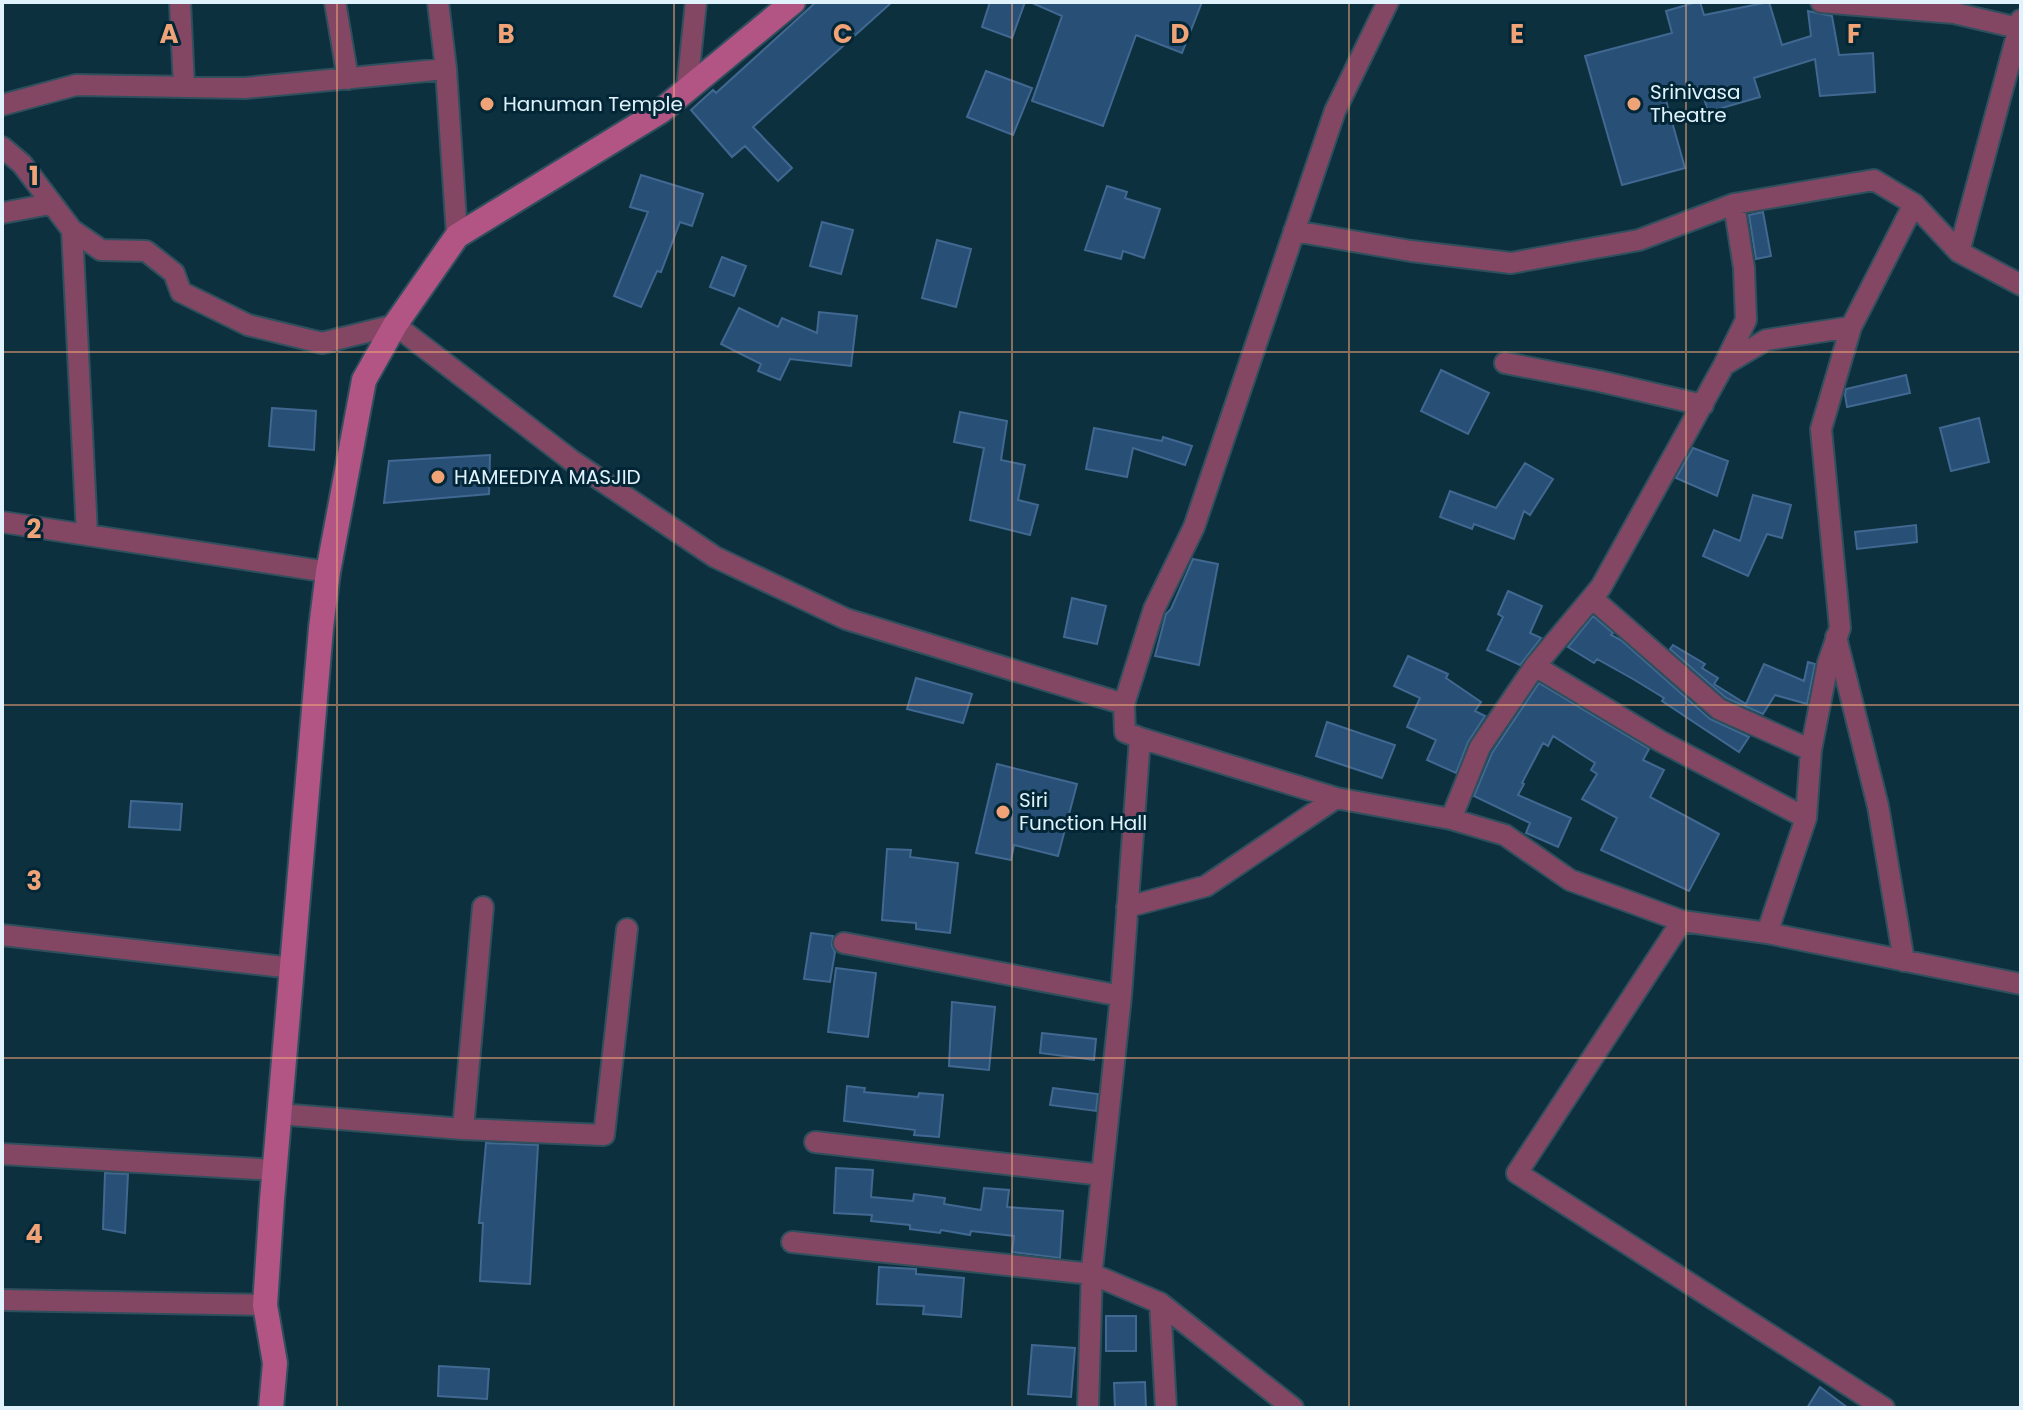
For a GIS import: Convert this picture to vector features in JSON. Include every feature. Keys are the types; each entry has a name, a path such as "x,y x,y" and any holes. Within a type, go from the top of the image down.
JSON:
{"street":[{"path":"180,2 184,86"},
{"path":"335,2 348,79"},
{"path":"438,2 446,69 457,236"},
{"path":"687,89 696,2"},
{"path":"271,1408 275,1363 265,1305 292,968 328,572 364,380 395,325 457,236 661,111 793,2"},
{"path":"1388,2 1335,111 1194,527 1154,609 1124,704 1125,732 1336,798 1451,819 1505,835 1570,880 1682,921 1767,933 2021,984"},
{"path":"1821,2 1955,8 2020,24 1959,252"},
{"path":"2,105 76,85 245,88 446,69"},
{"path":"2,147 22,164 72,230 101,250 146,251 174,273 181,292 248,325 322,343 395,325"},
{"path":"1294,231 1411,251 1511,263 1639,240 1734,204 1874,180 1914,204 1959,252 2021,285"},
{"path":"2,213 50,204"},
{"path":"1451,819 1480,747 1535,666 1593,599 1703,405 1746,320 1744,268 1734,204"},
{"path":"1767,933 1806,818 1811,750 1828,663 1840,628 1821,429 1851,327 1914,204"},
{"path":"72,230 87,534"},
{"path":"395,325 571,460 715,557 846,619 1124,704"},
{"path":"1724,365 1766,340 1851,327"},
{"path":"1505,363 1703,405"},
{"path":"2,522 328,572"},
{"path":"1593,599 1719,709 1811,750"},
{"path":"1836,637 1878,806 1904,961"},
{"path":"1535,666 1660,741 1806,818"},
{"path":"1088,1408 1092,1274 1121,996 1140,738"},
{"path":"1127,907 1206,886 1336,798"},
{"path":"463,1129 483,907"},
{"path":"1682,921 1517,1173 1884,1408"},
{"path":"279,1114 463,1129 604,1135 627,929"},
{"path":"2,935 292,968"},
{"path":"844,943 1121,996"},
{"path":"815,1142 1102,1175"},
{"path":"2,1154 275,1170"},
{"path":"792,1242 1092,1274 1160,1303 1293,1408"},
{"path":"2,1300 265,1305"},
{"path":"1160,1303 1166,1408"}],"building":[{"path":"816,2 892,2 753,127 792,168 778,181 745,146 732,157 691,110 713,90 716,93"},
{"path":"990,2 1025,2 1012,38 982,27"},
{"path":"1030,2 1202,2 1182,53 1136,35 1103,126 1032,101 1062,16"},
{"path":"1700,2 1704,15 1769,2 1782,45 1811,36 1808,11 1832,16 1839,55 1873,53 1875,92 1820,96 1815,59 1754,78 1760,97 1708,112 1701,87 1665,97 1685,168 1622,185 1585,56 1672,33 1666,11"},
{"path":"986,71 1032,88 1013,135 967,117"},
{"path":"641,175 703,194 692,226 680,222 661,272 657,271 641,307 614,296 648,212 630,207"},
{"path":"1107,186 1127,192 1125,198 1160,209 1144,258 1123,251 1121,259 1085,250"},
{"path":"1763,212 1771,256 1756,259 1749,215"},
{"path":"822,222 853,230 841,274 810,266"},
{"path":"937,240 971,249 956,307 922,298"},
{"path":"722,257 746,266 734,296 710,287"},
{"path":"739,308 778,327 782,318 817,333 819,312 857,316 851,366 790,359 780,380 758,371 761,364 721,344"},
{"path":"1441,370 1489,393 1468,434 1421,411"},
{"path":"1906,375 1910,393 1847,407 1846,389"},
{"path":"272,408 316,411 314,450 269,446"},
{"path":"960,412 1007,421 1001,460 1025,465 1018,500 1038,505 1030,535 970,520 984,448 954,442"},
{"path":"1979,418 1989,462 1951,471 1940,428"},
{"path":"1094,428 1162,441 1163,437 1192,446 1185,465 1133,448 1127,477 1086,469"},
{"path":"1693,448 1728,461 1717,496 1676,478"},
{"name":"HAMEEDIYA MASJID","path":"490,455 489,494 384,503 389,461"},
{"path":"1525,463 1553,479 1530,515 1524,511 1514,539 1474,524 1472,529 1440,517 1450,491 1496,508"},
{"path":"1753,495 1791,505 1782,538 1767,534 1748,576 1703,556 1714,530 1740,541"},
{"path":"1916,525 1917,542 1857,549 1855,532"},
{"path":"1193,559 1218,564 1199,665 1155,656 1166,614"},
{"path":"1508,591 1542,606 1530,633 1541,638 1520,665 1487,650 1503,617 1498,614"},
{"path":"1072,598 1106,606 1097,644 1064,637"},
{"path":"1593,616 1710,719 1749,737 1739,752 1662,701 1664,698 1597,659 1594,663 1568,647"},
{"path":"1673,645 1705,664 1702,668 1718,678 1714,684 1746,704 1764,664 1804,681 1808,662 1815,664 1807,704 1775,695 1763,714 1726,698 1670,649"},
{"path":"1408,656 1448,674 1446,678 1481,702 1475,711 1485,716 1468,742 1456,773 1427,760 1436,740 1407,727 1420,698 1394,686"},
{"path":"916,678 972,694 963,723 907,709"},
{"path":"1539,683 1649,749 1643,760 1664,770 1650,797 1719,834 1689,891 1601,850 1617,818 1582,799 1597,774 1591,770 1595,763 1553,736 1548,746 1543,743 1518,795 1571,818 1558,847 1526,833 1530,823 1474,796 1492,753"},
{"path":"1327,722 1395,745 1382,778 1316,756"},
{"path":"997,764 1077,784 1058,856 1014,845 1011,860 976,853"},
{"path":"131,801 182,804 180,830 129,827"},
{"path":"887,849 911,850 910,857 958,863 950,933 916,929 916,923 882,920"},
{"path":"811,933 833,936 835,952 830,982 804,979"},
{"path":"836,968 876,973 868,1037 828,1032"},
{"path":"952,1002 995,1007 989,1070 949,1066"},
{"path":"1042,1033 1096,1039 1094,1060 1040,1053"},
{"path":"847,1086 865,1088 864,1092 918,1097 919,1093 943,1095 939,1137 914,1135 915,1130 844,1121"},
{"path":"1053,1088 1098,1094 1096,1111 1050,1105"},
{"path":"486,1143 538,1145 530,1284 480,1281 483,1223 479,1223"},
{"path":"836,1168 873,1170 871,1197 913,1201 914,1194 945,1198 944,1204 981,1210 984,1188 1009,1190 1007,1207 1063,1211 1060,1258 1012,1252 1014,1236 971,1231 970,1235 941,1230 940,1233 910,1229 910,1225 871,1221 872,1215 834,1213"},
{"path":"105,1173 128,1174 125,1233 103,1229"},
{"path":"879,1267 916,1269 916,1274 964,1278 961,1317 923,1314 924,1306 877,1304"},
{"path":"1106,1316 1136,1316 1136,1351 1106,1351"},
{"path":"1032,1345 1075,1348 1071,1397 1028,1394"},
{"path":"439,1366 489,1369 487,1399 438,1396"},
{"path":"1145,1382 1146,1408 1115,1408 1114,1383"},
{"path":"1820,1387 1848,1408 1807,1408"}],"place":[{"name":"Hanuman Temple","path":"487,104"},
{"name":"Srinivasa Theatre","path":"1634,104"},
{"name":"HAMEEDIYA MASJID","path":"438,477"},
{"name":"Siri Function Hall","path":"1003,812"}]}
